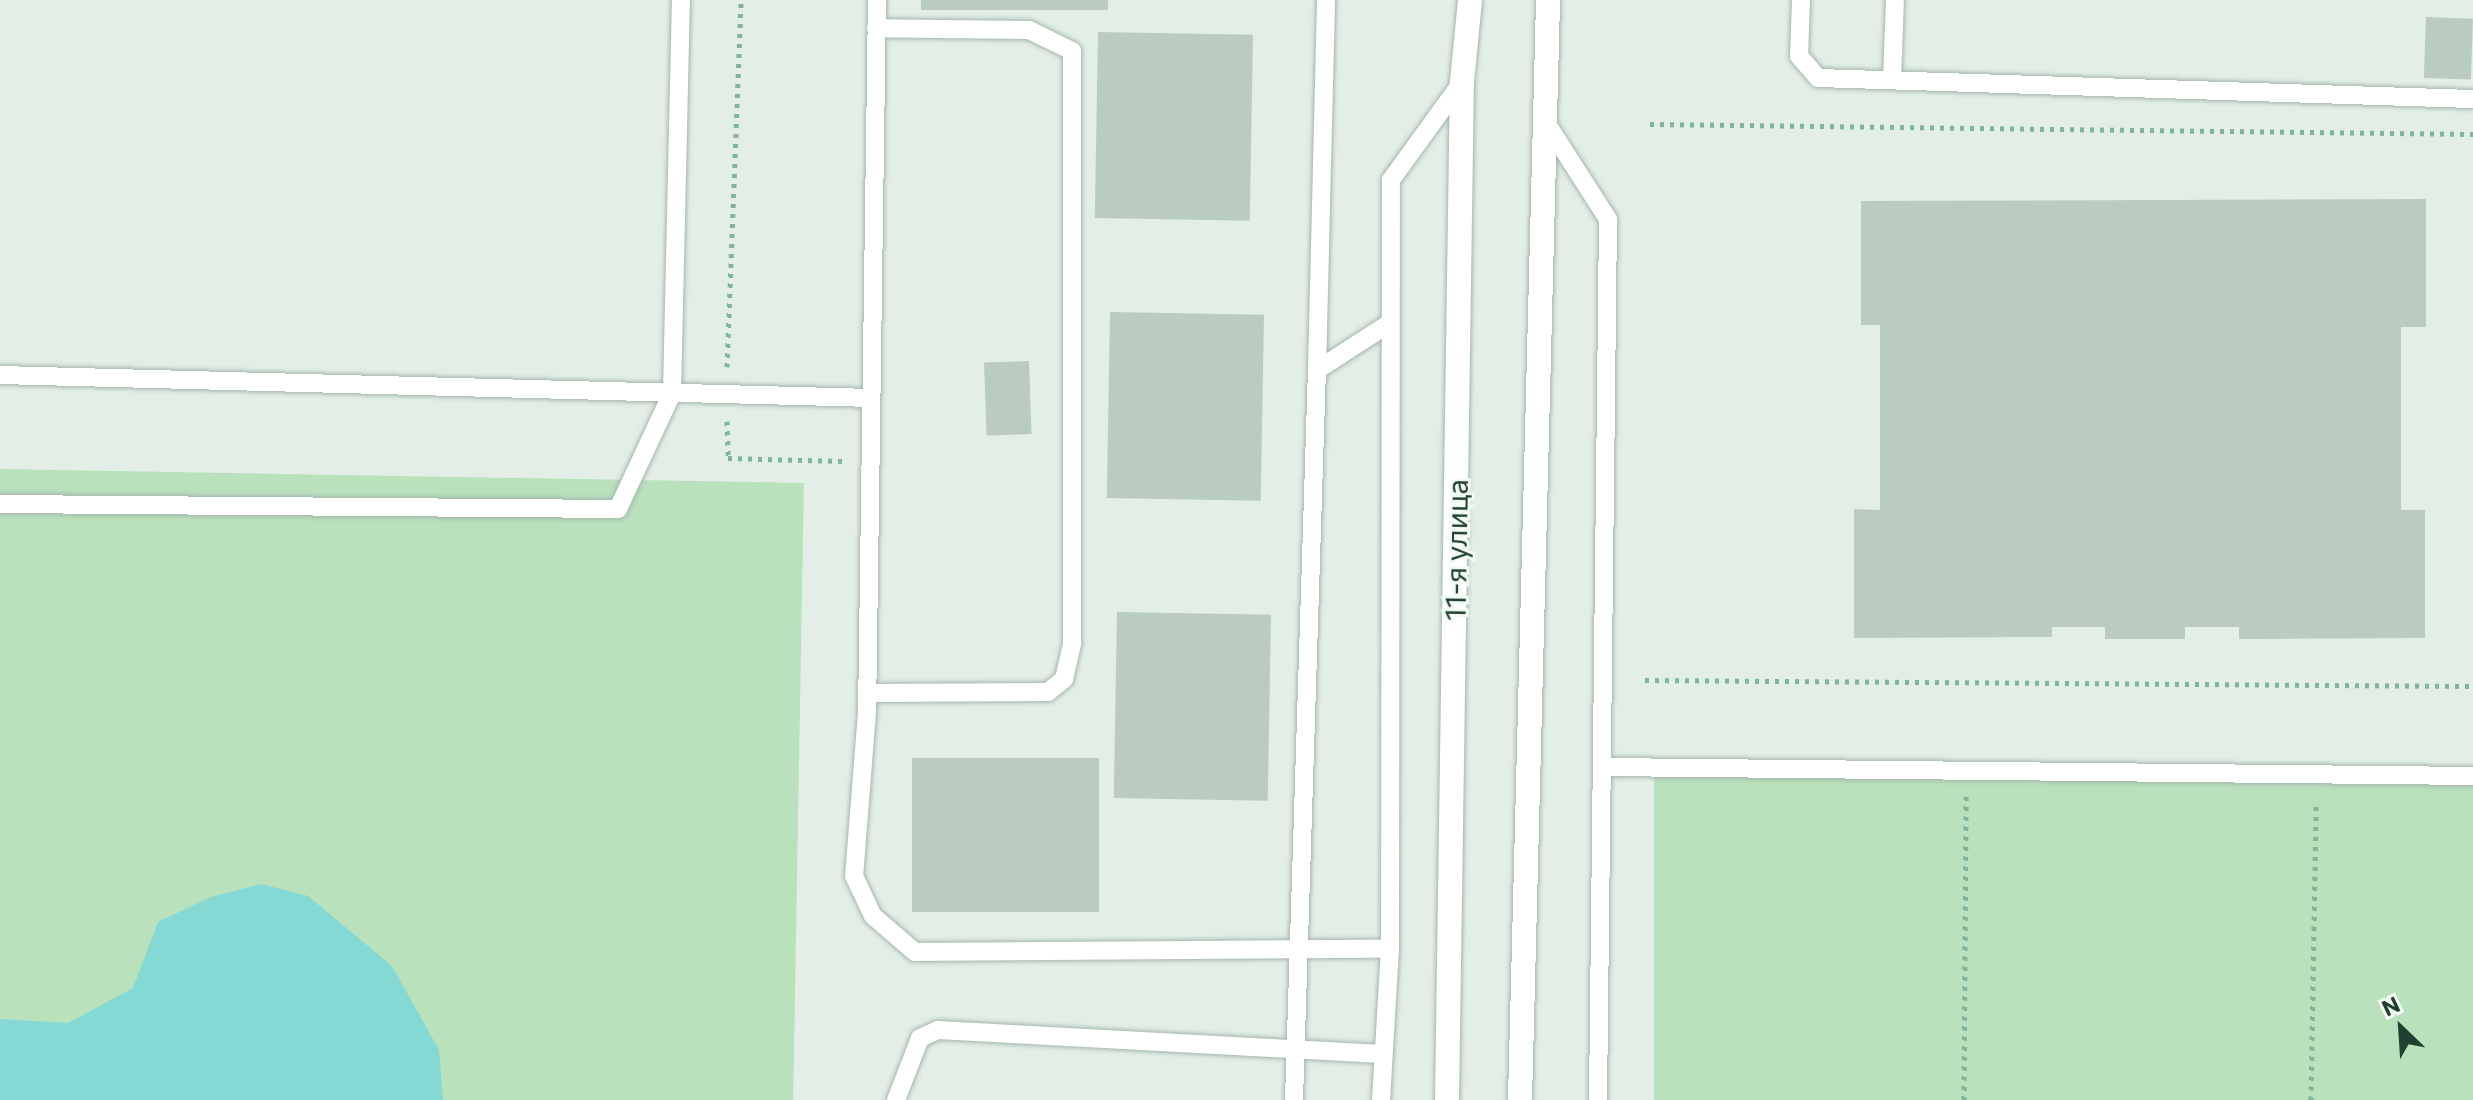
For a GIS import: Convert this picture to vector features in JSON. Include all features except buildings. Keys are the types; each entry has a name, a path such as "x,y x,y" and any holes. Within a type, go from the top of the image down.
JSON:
{"street":[{"name":"11-я улица","path":"1447,1100 1462,82 1470,0"},
{"path":"1520,1100 1548,0"}],"lane":[{"path":"0,504 618,509 672,393 681,0"},
{"path":"877,0 867,693 854,876 873,916 915,952 1299,953 1390,949"},
{"path":"1294,1100 1326,0"},
{"path":"1801,0 1799,56 1805,70 1818,78 2473,99"},
{"path":"1892,80 1895,0"},
{"path":"867,693 1048,692 1064,679 1072,643 1072,51 1029,30 876,28"},
{"path":"1381,1100 1390,949 1391,180 1462,82"},
{"path":"1545,121 1608,219 1598,1100"},
{"path":"1317,370 1390,323"},
{"path":"0,375 871,398"},
{"path":"1602,767 2473,776"},
{"path":"896,1100 920,1038 938,1030 1382,1054"}],"path":[{"path":"741,0 726,395 728,458 870,462"},
{"path":"1650,124 2473,134"},
{"path":"1645,680 2473,686"},
{"path":"1964,1100 1967,771"},
{"path":"2311,1100 2316,774"}],"green space":[{"path":"0,469 804,483 793,1100 0,1100"},
{"path":"1654,771 2473,771 2473,1100 1654,1100"}],"water":[{"path":"261,884 308,896 392,966 439,1050 443,1100 0,1100 0,1019 68,1023 133,988 158,922 211,897"}]}
